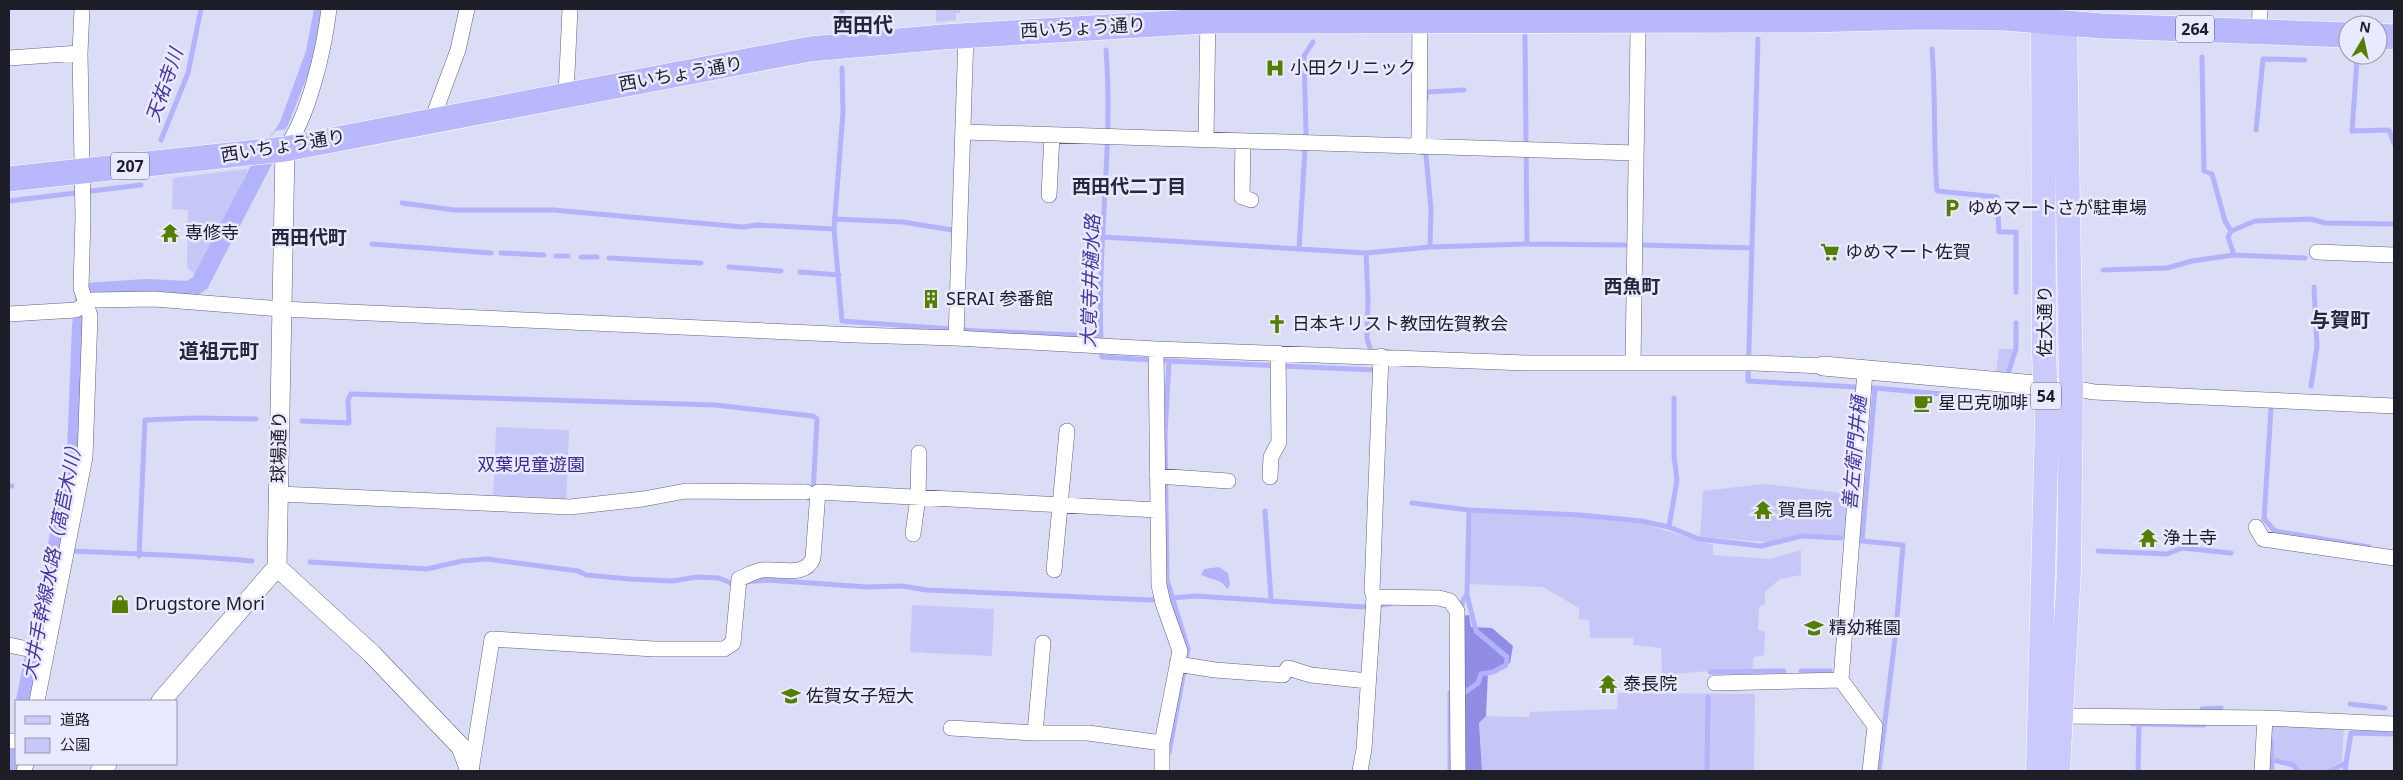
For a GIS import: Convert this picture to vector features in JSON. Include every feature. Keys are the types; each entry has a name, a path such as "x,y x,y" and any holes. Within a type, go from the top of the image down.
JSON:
{"highway":[{"name":"西いちょう通り","path":"9,179 82,186 810,50 866,42 1208,15 1635,14 1807,20 1847,13 2004,18 2054,15 2260,20 2338,33"}],"main road":[{"name":"佐大通り","path":"2038,771 2041,704 2046,386 2044,354 2054,15"},
{"name":"佐大通り","path":"2054,15 2071,388 2069,569 2058,771"}],"street":[{"path":"37,700 43,652 85,457 90,316 84,302 80,53 82,9"},
{"path":"285,149 298,132 319,64 329,9"},
{"path":"432,120 458,50 467,9"},
{"path":"566,95 570,9"},
{"path":"1633,363 1638,32 1635,14"},
{"path":"1206,140 1208,15"},
{"path":"1419,147 1420,15"},
{"path":"957,332 966,35"},
{"path":"9,58 80,53"},
{"path":"964,132 1635,153"},
{"path":"1049,195 1052,135"},
{"path":"1243,141 1242,197 1251,200"},
{"name":"球場通り","path":"277,567 285,149"},
{"path":"2317,252 2394,255"},
{"path":"9,314 84,302 154,299 281,309 846,335 957,332 1101,346 1156,357 1278,361 1375,356 1547,363 1747,363 1823,366 1865,381 2046,386 2094,392 2394,406"},
{"path":"1360,771 1364,749 1374,603 1372,591 1375,356"},
{"path":"1156,357 1164,477 1157,510 1162,599 1184,665 1162,743 1162,771"},
{"path":"1270,477 1271,458 1279,442 1278,361"},
{"path":"1865,381 1841,680 1875,726 1870,771"},
{"path":"1054,570 1067,431"},
{"path":"913,534 918,497 919,453"},
{"path":"1164,477 1228,481"},
{"path":"279,494 570,507 642,499 686,491 806,492"},
{"path":"471,771 492,639 654,649 724,649 733,642 739,583 761,570 807,568 813,558 818,492 1157,510"},
{"path":"2256,527 2263,539 2394,558"},
{"path":"162,700 277,567 372,654 461,748 471,771"},
{"path":"1374,603 1439,598 1450,602 1457,610 1458,771"},
{"path":"1035,733 1043,643"},
{"path":"9,645 43,652"},
{"path":"1184,665 1283,676 1288,668 1311,675 1368,681"},
{"path":"1715,683 1841,680"},
{"path":"2060,716 2265,718 2394,724"},
{"path":"2262,771 2265,718"},
{"path":"951,728 1035,733 1088,733 1162,743"}],"green space":[{"path":"936,9 960,9 960,13 956,13 956,20 936,22"},
{"path":"248,169 199,277 187,268 188,210 172,209 173,178"},
{"path":"1999,349 2018,349 2011,373 1996,372"},
{"name":"双葉児童遊園","path":"496,427 569,430 566,504 493,501"},
{"path":"1764,484 1851,494 1847,537 1802,534 1767,542 1700,537 1703,491"},
{"path":"1470,512 1586,517 1638,522 1713,545 1713,555 1770,559 1801,550 1801,575 1780,579 1765,592 1765,604 1759,607 1758,630 1765,632 1764,655 1754,657 1752,671 1709,671 1662,675 1661,648 1633,645 1633,638 1590,638 1589,620 1579,619 1579,608 1543,587 1468,584"},
{"path":"912,605 994,609 992,656 910,652"},
{"path":"1618,693 1755,694 1754,771 1482,771 1479,723 1486,716 1529,717 1530,712 1617,709"},
{"path":"2271,723 2344,726 2342,761 2325,771 2300,771 2294,763 2270,758"}],"shaded area":[{"path":"314,9 326,9 316,54 288,125 258,179 248,171 280,122 306,51"},
{"path":"1219,567 1228,573 1230,584 1228,589 1221,582 1201,575 1204,569"},
{"path":"1469,615 1471,627 1492,628 1513,646 1510,663 1488,672 1486,716 1479,723 1482,771 1463,771 1461,616"}],"pier":[{"path":"286,129 259,175 251,167 275,131"}],"waterway":[{"name":"天祐寺川","path":"161,140 188,73 201,9"},
{"path":"842,9 842,22"},
{"path":"1525,36 1527,244"},
{"name":"善左衛門井樋","path":"1758,39 1748,381 1875,388 1862,541 1903,545 1896,630 1879,771"},
{"path":"1299,249 1306,132 1304,56 1313,42"},
{"path":"1932,49 1937,191 1997,197 1999,232 2016,232 2016,292"},
{"name":"大覚寺井樋水路","path":"1106,50 1108,127 1101,280 1100,319 1102,357 1169,361 1165,434 1167,580 1188,649 1169,753"},
{"path":"2202,57 2204,171 2212,174 2225,221 2231,231"},
{"path":"2256,130 2263,59 2305,60"},
{"path":"2357,65 2352,131 2389,130 2394,143"},
{"path":"842,68 843,112 834,229 842,321 978,331 1101,336"},
{"path":"1426,99 1426,92 1464,90"},
{"name":"大井手幹線水路（萵苣木川）","path":"25,700 76,452 81,326 85,292 146,288 189,290 200,283 266,156"},
{"path":"1426,156 1431,209 1430,247"},
{"path":"9,201 141,185"},
{"path":"402,203 454,210 553,210 743,227 757,225 834,229"},
{"path":"834,219 903,222 952,230"},
{"path":"2234,255 2228,237 2231,231 2255,221 2311,219 2325,223 2394,224"},
{"path":"1104,237 1366,253 1430,247 1527,244 1625,245"},
{"path":"372,244 491,253"},
{"path":"1643,245 1752,248"},
{"path":"501,253 544,255"},
{"path":"1366,253 1367,338 1372,355"},
{"path":"2103,270 2167,268 2192,261 2234,255 2305,258"},
{"path":"556,256 568,256"},
{"path":"581,257 597,257"},
{"path":"609,258 701,263"},
{"path":"729,267 781,271"},
{"path":"800,272 839,275"},
{"path":"2311,386 2317,347 2314,287"},
{"path":"2009,370 2016,349 2016,323"},
{"path":"1169,361 1376,370"},
{"path":"1875,388 2007,400"},
{"path":"302,421 349,423 348,400 351,394 715,405 813,416 817,419 813,493"},
{"path":"1669,527 1677,480 1674,456 1674,398"},
{"path":"2271,409 2264,519 2275,531 2369,547"},
{"path":"139,556 145,420 195,418 256,419"},
{"path":"1412,503 1469,510"},
{"path":"1462,611 1462,602 1467,594 1469,510 1580,515 1641,521 1669,527 1699,539 1761,546 1802,536 1841,538"},
{"path":"1265,511 1271,600"},
{"path":"2098,551 2167,554 2182,548 2231,553"},
{"path":"73,551 252,561"},
{"path":"310,562 427,569 462,561 487,559 578,571 586,575 630,579 672,581 697,577 719,578 731,583 768,580 867,587 902,586 927,590 1148,600 1196,596 1362,607 1390,604"},
{"path":"1464,693 1478,683 1481,674 1493,672 1506,665 1507,657 1476,631 1467,595"},
{"path":"1710,672 1784,671"},
{"path":"1801,671 1830,671"},
{"path":"1450,693 1450,771"},
{"path":"1707,771 1708,697"},
{"path":"2350,704 2385,708"},
{"path":"2202,709 2221,708"},
{"path":"2132,724 2204,725"},
{"path":"2138,771 2139,724"},
{"path":"2330,771 2346,763 2351,733 2394,734"},
{"path":"2271,739 2272,771"},
{"name":"大井手幹線水路（萵苣木川）","path":"13,771 15,756"},
{"path":"2273,760 2293,765 2298,771"},
{"path":"2345,771 2346,763"}],"place":[{"name":"小田クリニック","path":"1275,68"},
{"name":"ゆめマートさが駐車場","path":"1952,208"},
{"name":"専修寺","path":"170,233"},
{"name":"ゆめマート佐賀","path":"1830,252"},
{"name":"SERAI 参番館","path":"931,299"},
{"name":"日本キリスト教団佐賀教会","path":"1277,324"},
{"name":"星巴克咖啡","path":"1923,403"},
{"name":"賀昌院","path":"1763,510"},
{"name":"浄土寺","path":"2148,538"},
{"name":"Drugstore Mori","path":"120,604"},
{"name":"精幼稚園","path":"1814,628"},
{"name":"泰長院","path":"1608,684"},
{"name":"佐賀女子短大","path":"791,696"}],"district":[{"name":"西田代","path":"863,25"},
{"name":"西田代二丁目","path":"1129,186"},
{"name":"西田代町","path":"309,237"},
{"name":"西魚町","path":"1632,286"},
{"name":"与賀町","path":"2340,320"},
{"name":"道祖元町","path":"219,351"}]}
